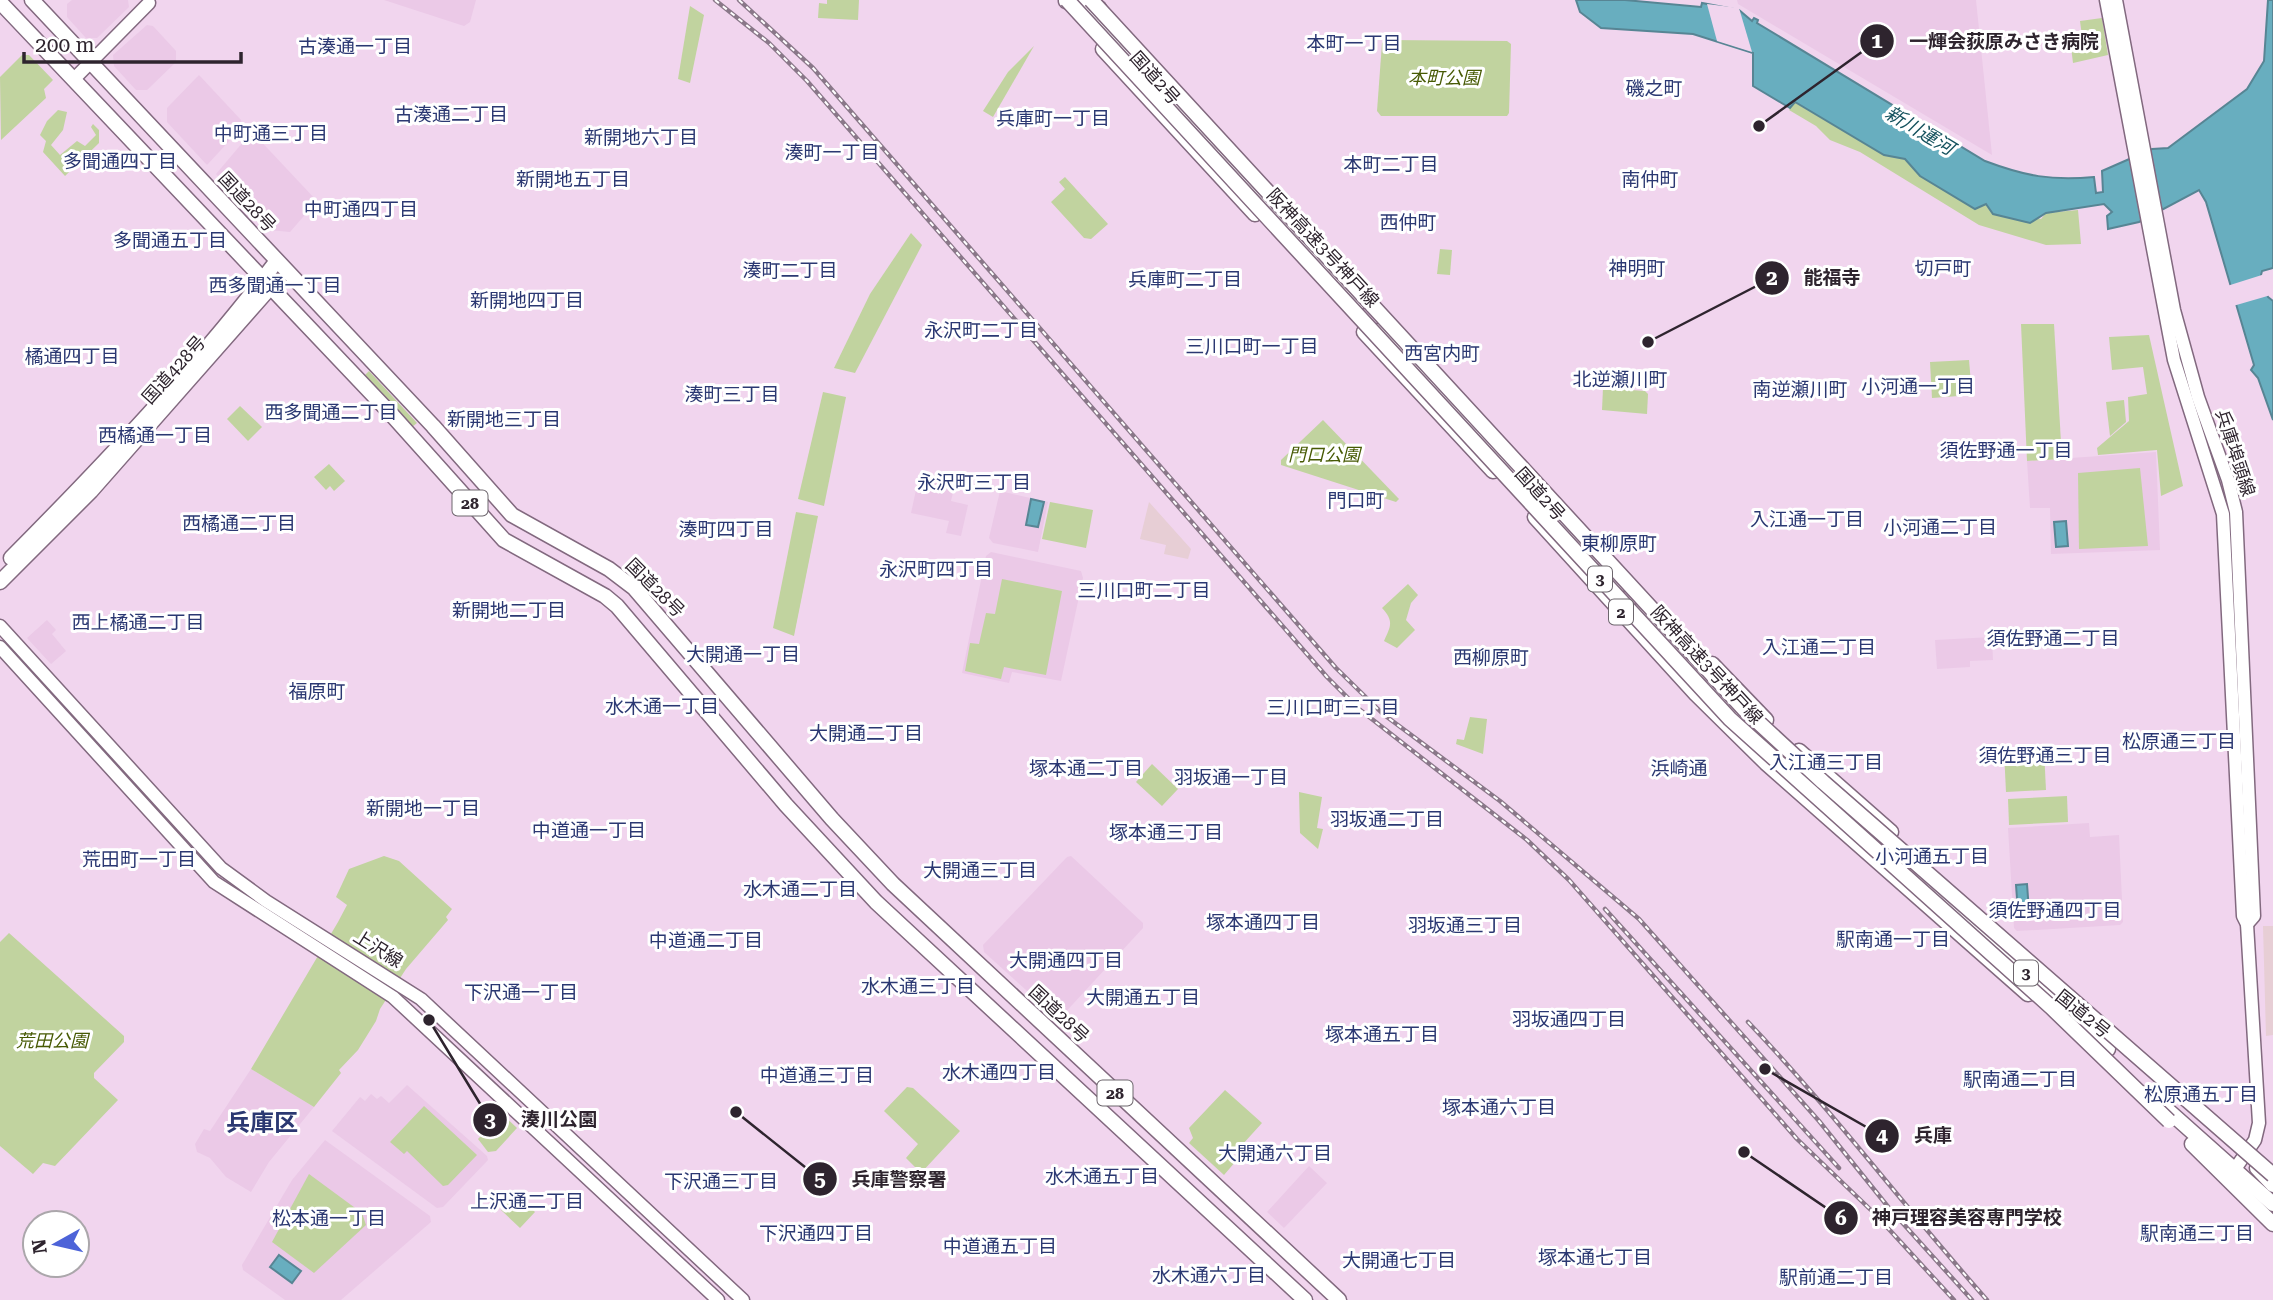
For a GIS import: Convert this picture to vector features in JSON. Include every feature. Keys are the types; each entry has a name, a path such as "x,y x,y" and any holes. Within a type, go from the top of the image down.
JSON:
{"highway":[{"name":"国道28号","path":"32,0 433,426 512,515 608,569 634,588 832,819 893,884 1339,1300"},
{"path":"1061,0 1081,5 1107,30"},
{"name":"国道2号","path":"1061,0 1163,116 1696,694 1766,763 1872,859 2273,1204"},
{"name":"阪神高速3号神戸線","path":"1067,0 1730,719 2051,1007 2273,1224"},
{"path":"1095,0 1107,30"},
{"name":"国道2号","path":"1095,0 1745,700 2245,1156 2273,1185"},
{"name":"阪神高速3号神戸線","path":"1095,0 1378,312 1767,731 2273,1175"},
{"name":"28","path":"0,2 392,415 504,540 605,596 617,606 636,625 786,805 876,902 1306,1300"},
{"name":"3","path":"1107,30 1304,247 1350,291 1378,312"},
{"name":"国道428号","path":"0,582 91,491 280,266"},
{"name":"国道428号","path":"0,569 111,454 266,283"},
{"name":"3","path":"1360,316 1420,370 1579,542 1662,639"},
{"name":"3","path":"1602,554 1672,644 1737,714 1867,833 1889,831"},
{"name":"3","path":"1872,859 1885,854 1895,857 2122,1062 2169,1121"}],"main road":[{"name":"兵庫埠頭線","path":"2106,0 2154,222 2174,360 2218,450 2236,512 2246,857"},
{"name":"兵庫埠頭線","path":"2116,0 2140,152"},
{"path":"74,79 149,3"},
{"name":"兵庫埠頭線","path":"2192,399 2223,514 2246,857 2254,916 2247,924 2259,1123 2245,1156 2235,1169"},
{"path":"2205,454 2218,450"},
{"name":"上沢線","path":"0,626 221,868 267,901 421,999 743,1300"},
{"name":"上沢線","path":"0,647 214,882 393,997 718,1300"}],"shaded area":[{"path":"72,0 128,0 129,7 97,38 86,38 67,17 67,4"},
{"path":"384,0 476,0 470,22 464,26"},
{"path":"1737,0 1976,0 1992,155 1738,4"},
{"path":"147,25 153,26 176,51 176,62 147,90 136,90 114,66 113,55"},
{"path":"199,75 241,120 242,127 207,165 167,122 167,108"},
{"path":"249,135 255,135 317,201 290,232 269,230 216,174"},
{"path":"2156,452 2160,550 2051,554 2050,508 2030,508 2027,461"},
{"path":"920,472 956,480 951,501 968,505 961,536 946,533 949,521 911,513"},
{"path":"1000,491 1048,502 1038,552 993,543 989,538"},
{"path":"1149,502 1191,549 1188,559 1164,554 1166,545 1140,539"},
{"path":"991,552 1081,571 1083,578 1061,681 1012,672 1009,683 962,673 986,556"},
{"path":"47,620 56,630 52,634 66,651 51,664 27,638"},
{"path":"1992,637 1993,660 1970,661 1970,667 1937,669 1935,640"},
{"path":"2089,823 2090,837 2119,835 2123,922 2120,925 2017,931 2014,928 2008,828"},
{"path":"1071,856 1143,923 1143,928 1061,1017 1056,1017 984,952 983,945 1067,857"},
{"path":"2263,926 2273,926 2273,1035 2266,1036"},
{"path":"251,1069 314,1107 269,1162 251,1192 226,1177 210,1158 197,1152 195,1144 204,1129 210,1131"},
{"path":"407,1085 487,1156 488,1160 443,1207 437,1208 332,1131 360,1097 365,1101 371,1094 377,1099 381,1096 389,1103"},
{"path":"325,1140 430,1216 431,1222 341,1300 285,1300 243,1270 242,1265 292,1180"},
{"path":"1309,1166 1327,1183 1284,1228 1267,1212"}],"green space":[{"path":"827,0 859,0 858,20 818,18 819,3 827,4"},
{"path":"690,6 704,15 690,83 678,79"},
{"path":"2102,18 2108,55 2073,63 2070,39 2082,36 2080,21"},
{"name":"本町公園","path":"1387,40 1507,41 1511,44 1509,113 1507,116 1381,116 1377,111 1382,43"},
{"path":"1034,46 993,117 983,111 1008,72"},
{"path":"22,55 29,55 53,80 44,89 46,98 1,140 0,77"},
{"path":"1794,102 1884,155 1905,159 1916,169 1990,206 2041,219 2046,213 2078,210 2081,244 2046,245 1979,225 1860,152 1830,140 1816,126 1789,110"},
{"path":"58,110 67,112 63,130 51,145 60,155 77,141 85,146 96,135 91,127 93,124 99,130 99,143 65,176 43,152 46,141 40,135 47,121"},
{"path":"1065,177 1108,224 1091,239 1084,238 1051,202 1065,189 1059,182"},
{"path":"911,233 922,245 855,373 834,368 870,294"},
{"path":"1440,249 1452,250 1450,275 1437,274"},
{"path":"2021,324 2054,324 2062,459 2027,461"},
{"path":"2149,335 2183,486 2161,496 2157,450 2098,455 2097,448 2129,421 2128,397 2147,394 2143,367 2112,370 2109,337"},
{"path":"1969,360 1972,395 1932,398 1930,362"},
{"path":"369,371 417,423 412,427 364,376"},
{"path":"1603,388 1645,391 1648,394 1647,414 1602,410"},
{"path":"823,392 846,397 824,506 798,499"},
{"path":"2124,400 2126,422 2110,436 2106,402"},
{"path":"240,406 262,427 248,441 227,419"},
{"name":"門口公園","path":"1323,420 1399,499 1396,502 1281,465 1281,460"},
{"path":"329,464 345,481 334,491 330,486 326,490 314,477"},
{"path":"2140,468 2148,546 2079,549 2078,473"},
{"path":"1050,502 1093,510 1086,548 1042,539"},
{"path":"796,512 818,516 794,636 773,628"},
{"path":"1002,579 1062,591 1046,675 1004,667 1001,679 965,671 970,643 979,644 986,613 995,614"},
{"path":"1408,584 1418,595 1411,603 1406,620 1415,630 1397,648 1384,641 1390,624 1382,608"},
{"path":"1470,717 1487,719 1483,754 1456,744 1457,739 1464,740"},
{"path":"2044,750 2046,790 2006,792 2004,751"},
{"path":"1152,764 1178,789 1162,806 1136,782"},
{"path":"1299,792 1322,797 1317,828 1323,829 1318,849 1300,833"},
{"path":"2067,796 2068,822 2009,825 2008,799"},
{"path":"384,856 399,861 452,909 446,917 448,920 406,969 358,1050 339,1070 341,1073 314,1107 251,1069 347,905 336,897 349,869"},
{"name":"荒田公園","path":"9,933 124,1036 124,1042 94,1073 94,1078 118,1100 55,1166 43,1163 33,1174 0,1146 0,942"},
{"path":"907,1087 913,1088 960,1131 921,1173 906,1158 918,1144 884,1111"},
{"path":"1225,1090 1262,1123 1232,1156 1236,1161 1224,1175 1189,1143 1193,1138 1189,1128"},
{"path":"424,1106 477,1155 448,1185 443,1186 407,1151 404,1154 390,1142"},
{"path":"502,1114 517,1128 496,1151 488,1152 478,1139"},
{"path":"309,1174 362,1213 366,1225 314,1273 272,1242"},
{"path":"516,1194 535,1212 520,1228 501,1210"}],"water":[{"name":"新川運河","path":"1576,0 1625,0 1701,7 1702,3 1739,10 1752,21 1754,18 1758,20 1757,23 1985,161 2038,176 2094,177 2096,193 2103,192 2102,171 2152,149 2168,148 2247,89 2264,61 2268,0 2273,0 2273,268 2262,271 2261,275 2268,297 2273,301 2273,420 2258,378 2251,370 2254,365 2206,202 2199,190 2139,222 2108,229 2107,216 2112,212 2104,204 2046,213 2030,223 1993,214 1986,204 1975,209 1920,176 1905,159 1884,155 1795,102 1790,108 1753,86 1753,53 1693,34 1601,28 1580,12"},
{"path":"1031,499 1044,502 1038,527 1026,525"},
{"path":"2066,521 2068,546 2056,547 2054,522"},
{"path":"2027,884 2029,911 2018,912 2016,885"},
{"path":"279,1255 301,1271 292,1283 270,1267"}],"pier":[{"path":"1707,4 1739,8 1752,52 1717,41"},
{"path":"2265,274 2271,295 2233,306 2227,286"}],"railway":[{"path":"715,0 769,43 807,81 1327,677 1359,709 1527,840 1569,880 1797,1139 1874,1213 1954,1300"},
{"path":"739,0 813,68 1336,668 1383,714 1500,801 1639,919 1819,1121 1889,1208 1972,1300"},
{"path":"1605,909 1839,1168"},
{"path":"1748,1022 1810,1090 1987,1300"}],"place":[{"name":"一輝会荻原みさき病院","path":"1759,126"},
{"name":"能福寺","path":"1648,342"},
{"name":"湊川公園","path":"429,1020"},
{"name":"兵庫","path":"1765,1069"},
{"name":"兵庫警察署","path":"736,1112"},
{"name":"神戸理容美容専門学校","path":"1744,1152"}],"district":[{"name":"本町一丁目","path":"1354,43"},
{"name":"古湊通一丁目","path":"355,46"},
{"name":"磯之町","path":"1654,88"},
{"name":"古湊通二丁目","path":"451,114"},
{"name":"兵庫町一丁目","path":"1053,118"},
{"name":"中町通三丁目","path":"271,133"},
{"name":"新開地六丁目","path":"641,137"},
{"name":"湊町一丁目","path":"832,152"},
{"name":"多聞通四丁目","path":"120,161"},
{"name":"本町二丁目","path":"1391,164"},
{"name":"新開地五丁目","path":"573,179"},
{"name":"南仲町","path":"1650,179"},
{"name":"中町通四丁目","path":"361,209"},
{"name":"西仲町","path":"1408,222"},
{"name":"多聞通五丁目","path":"170,240"},
{"name":"神明町","path":"1637,268"},
{"name":"切戸町","path":"1943,268"},
{"name":"湊町二丁目","path":"790,270"},
{"name":"兵庫町二丁目","path":"1185,279"},
{"name":"西多聞通一丁目","path":"275,285"},
{"name":"新開地四丁目","path":"527,300"},
{"name":"永沢町二丁目","path":"981,330"},
{"name":"三川口町一丁目","path":"1252,346"},
{"name":"西宮内町","path":"1442,353"},
{"name":"橘通四丁目","path":"72,356"},
{"name":"北逆瀬川町","path":"1620,379"},
{"name":"小河通一丁目","path":"1918,386"},
{"name":"南逆瀬川町","path":"1800,389"},
{"name":"湊町三丁目","path":"732,394"},
{"name":"西多聞通二丁目","path":"331,412"},
{"name":"新開地三丁目","path":"504,419"},
{"name":"西橘通一丁目","path":"155,435"},
{"name":"須佐野通一丁目","path":"2006,450"},
{"name":"永沢町三丁目","path":"974,482"},
{"name":"門口町","path":"1356,500"},
{"name":"入江通一丁目","path":"1807,519"},
{"name":"西橘通二丁目","path":"239,523"},
{"name":"小河通二丁目","path":"1940,527"},
{"name":"湊町四丁目","path":"726,529"},
{"name":"東柳原町","path":"1619,543"},
{"name":"永沢町四丁目","path":"936,569"},
{"name":"三川口町二丁目","path":"1144,590"},
{"name":"新開地二丁目","path":"509,610"},
{"name":"西上橘通二丁目","path":"138,622"},
{"name":"須佐野通二丁目","path":"2053,638"},
{"name":"入江通二丁目","path":"1819,647"},
{"name":"大開通一丁目","path":"743,654"},
{"name":"西柳原町","path":"1491,657"},
{"name":"福原町","path":"317,691"},
{"name":"水木通一丁目","path":"662,706"},
{"name":"三川口町三丁目","path":"1333,707"},
{"name":"大開通二丁目","path":"866,733"},
{"name":"松原通三丁目","path":"2179,741"},
{"name":"須佐野通三丁目","path":"2045,755"},
{"name":"入江通三丁目","path":"1826,762"},
{"name":"塚本通二丁目","path":"1086,768"},
{"name":"浜崎通","path":"1679,768"},
{"name":"羽坂通一丁目","path":"1231,777"},
{"name":"新開地一丁目","path":"423,808"},
{"name":"羽坂通二丁目","path":"1387,819"},
{"name":"中道通一丁目","path":"589,830"},
{"name":"塚本通三丁目","path":"1166,832"},
{"name":"小河通五丁目","path":"1932,856"},
{"name":"荒田町一丁目","path":"139,859"},
{"name":"大開通三丁目","path":"980,870"},
{"name":"水木通二丁目","path":"800,889"},
{"name":"須佐野通四丁目","path":"2055,910"},
{"name":"塚本通四丁目","path":"1263,922"},
{"name":"羽坂通三丁目","path":"1465,925"},
{"name":"駅南通一丁目","path":"1893,939"},
{"name":"中道通二丁目","path":"706,940"},
{"name":"大開通四丁目","path":"1066,960"},
{"name":"水木通三丁目","path":"918,986"},
{"name":"下沢通一丁目","path":"521,992"},
{"name":"大開通五丁目","path":"1143,997"},
{"name":"羽坂通四丁目","path":"1569,1019"},
{"name":"塚本通五丁目","path":"1382,1034"},
{"name":"水木通四丁目","path":"999,1072"},
{"name":"中道通三丁目","path":"817,1075"},
{"name":"駅南通二丁目","path":"2020,1079"},
{"name":"松原通五丁目","path":"2201,1094"},
{"name":"塚本通六丁目","path":"1499,1107"},
{"name":"兵庫区","path":"262,1123"},
{"name":"大開通六丁目","path":"1275,1153"},
{"name":"水木通五丁目","path":"1102,1176"},
{"name":"下沢通三丁目","path":"721,1181"},
{"name":"上沢通二丁目","path":"527,1201"},
{"name":"松本通一丁目","path":"329,1218"},
{"name":"下沢通四丁目","path":"816,1233"},
{"name":"駅南通三丁目","path":"2197,1233"},
{"name":"中道通五丁目","path":"1000,1246"},
{"name":"塚本通七丁目","path":"1595,1257"},
{"name":"大開通七丁目","path":"1399,1260"},
{"name":"水木通六丁目","path":"1209,1275"},
{"name":"駅前通二丁目","path":"1836,1277"}]}
